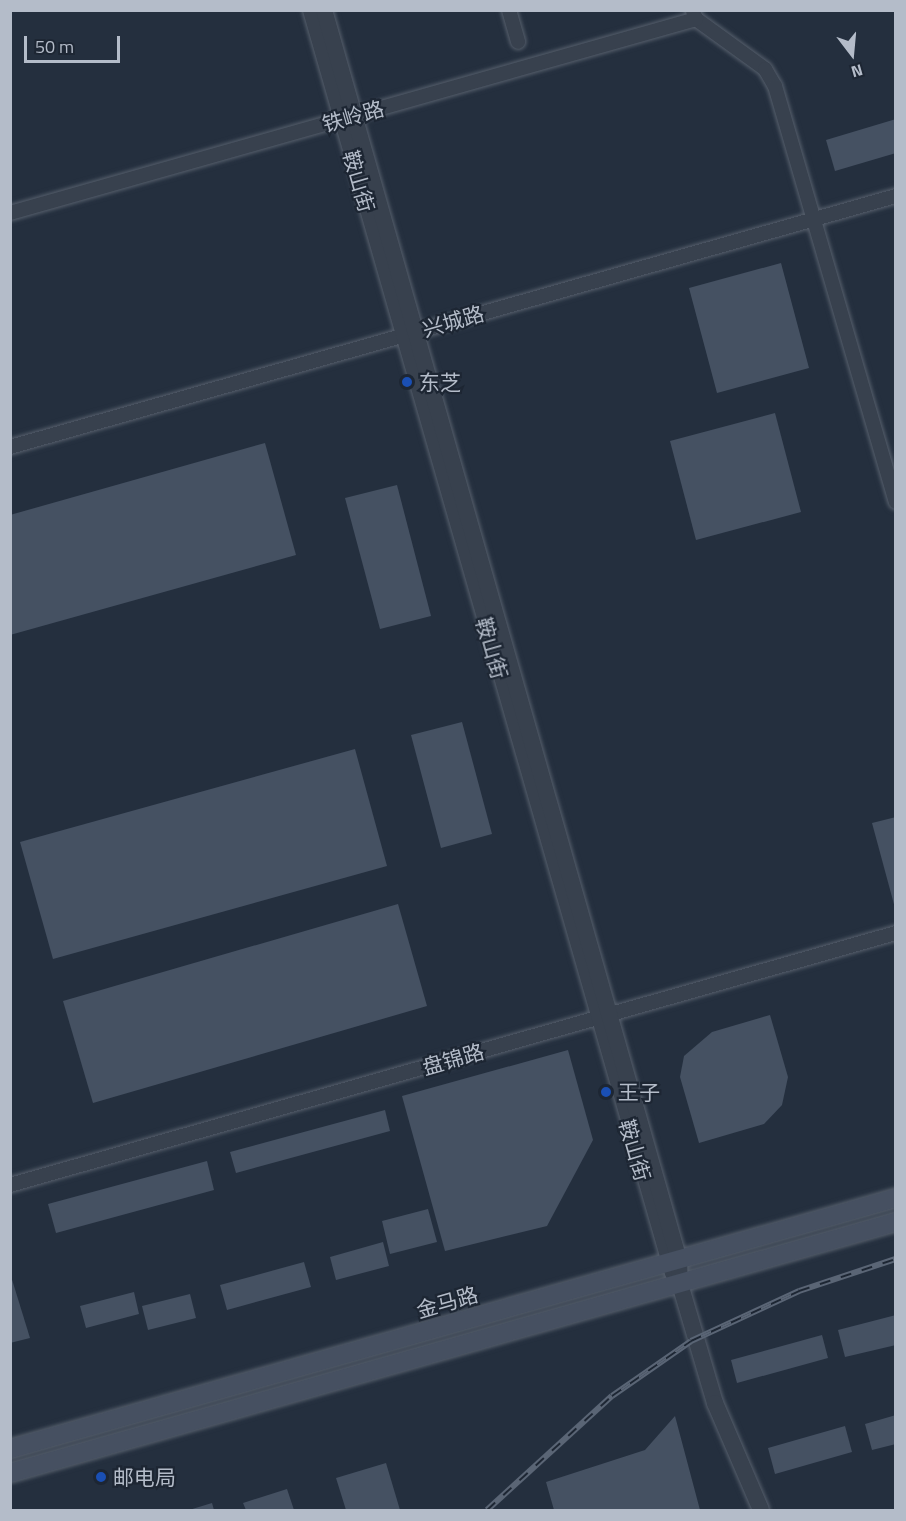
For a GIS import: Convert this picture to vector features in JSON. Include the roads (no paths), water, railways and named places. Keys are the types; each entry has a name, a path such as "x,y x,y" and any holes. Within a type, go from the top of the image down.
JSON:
{"main road":[{"name":"金马路","path":"10,1449 896,1198"},
{"path":"10,1473 896,1222"}],"street":[{"name":"鞍山街","path":"311,10 348,118 673,1261 727,1437 761,1510"},
{"name":"鞍山街","path":"324,10 348,118"},
{"path":"509,10 518,42"},
{"name":"铁岭路","path":"10,213 348,118 694,15"},
{"path":"694,15 745,52 775,86 896,501"},
{"name":"兴城路","path":"10,447 896,196"},
{"name":"盘锦路","path":"10,1185 896,933"}],"railway":[{"path":"487,1510 612,1396 691,1341 799,1291 896,1259"}],"place":[{"name":"东芝","path":"407,382"},
{"name":"王子","path":"606,1092"},
{"name":"邮电局","path":"101,1477"}]}
